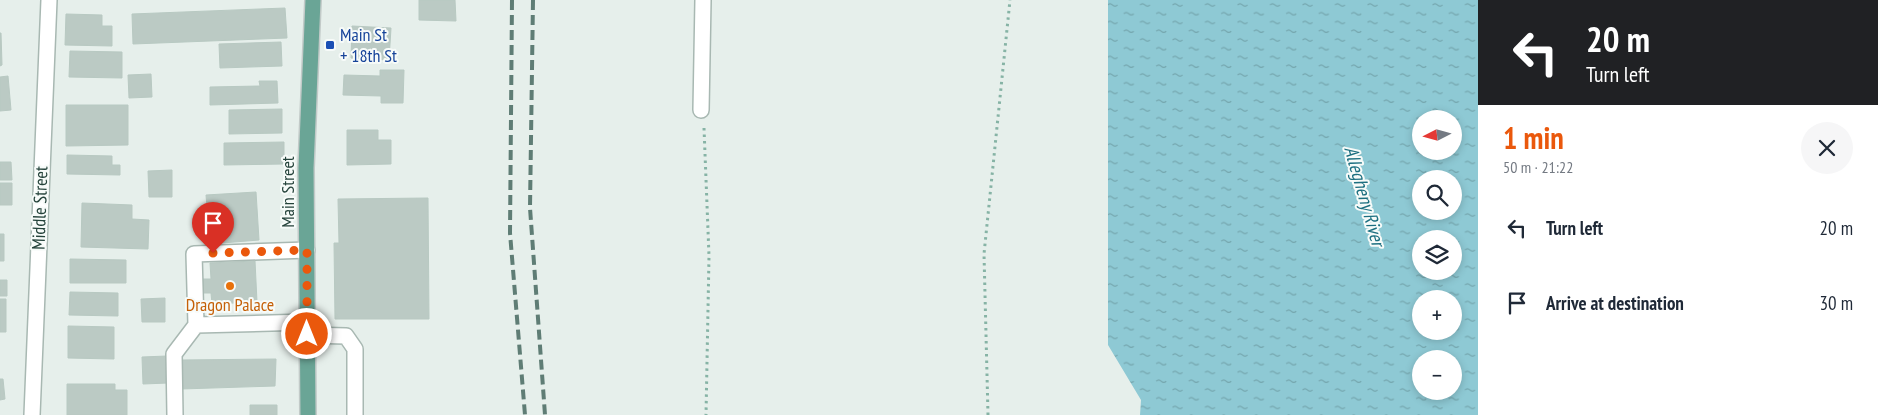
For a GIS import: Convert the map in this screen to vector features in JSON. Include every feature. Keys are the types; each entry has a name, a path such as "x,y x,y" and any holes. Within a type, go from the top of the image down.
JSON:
{"main road":[{"name":"Main Street","path":"308,415 306,168 312,0"}],"street":[{"name":"Middle Street","path":"32,415 48,0"},
{"path":"701,110 703,0"},
{"path":"175,415 174,354 196,325 194,254 307,250"},
{"path":"196,325 307,328 346,336 355,348 354,415"}],"path":[{"path":"988,415 984,254 1010,0"},
{"path":"701,110 705,137 709,256 706,415"}],"water":[{"name":"Allegheny River","path":"1108,0 1478,0 1478,415 1140,415 1141,400 1108,345"}],"building":[{"path":"419,0 455,0 456,21 419,20"},
{"path":"285,8 287,38 133,44 132,14"},
{"path":"66,14 102,15 102,26 112,26 112,46 65,45"},
{"path":"352,26 391,28 389,60 351,58"},
{"path":"0,33 2,65 0,66"},
{"path":"281,42 282,66 220,68 219,44"},
{"path":"70,51 122,52 122,78 69,77"},
{"path":"380,70 404,70 403,103 381,103 381,96 343,95 344,75 380,76"},
{"path":"151,74 152,97 129,98 128,75"},
{"path":"8,76 11,110 0,111 0,77"},
{"path":"259,81 277,81 278,103 210,105 210,87 260,86"},
{"path":"66,105 128,105 128,145 66,146"},
{"path":"282,109 282,133 229,134 229,110"},
{"path":"347,130 378,130 378,140 391,140 391,164 347,165"},
{"path":"284,142 284,164 224,165 224,143"},
{"path":"67,155 112,156 112,165 120,165 120,175 67,174"},
{"path":"0,162 11,162 12,180 0,180"},
{"path":"172,170 172,197 149,197 148,171"},
{"path":"0,183 12,183 12,205 0,205"},
{"path":"256,192 259,240 210,244 206,195"},
{"path":"428,198 429,319 335,319 334,243 339,243 338,199"},
{"path":"82,203 132,205 132,219 149,220 148,249 81,247"},
{"path":"0,234 4,234 4,261 0,261"},
{"path":"70,259 126,260 126,283 70,283"},
{"name":"Dragon Palace","path":"255,261 257,302 212,304 211,293 203,293 202,279 211,279 210,263"},
{"path":"0,280 7,280 7,296 0,296"},
{"path":"70,292 118,293 118,316 69,315"},
{"path":"165,298 165,322 142,322 141,299"},
{"path":"0,299 6,299 6,332 0,332"},
{"path":"68,326 114,327 114,359 68,358"},
{"path":"167,356 168,383 143,384 142,357"},
{"path":"276,359 275,386 181,389 180,360"},
{"path":"0,379 3,379 5,399 0,400"},
{"path":"67,384 115,384 115,390 127,390 127,415 67,415"},
{"path":"250,405 277,405 277,415 250,415"}],"railway":[{"path":"512,0 510,233 525,415"},
{"path":"533,0 530,208 545,415"}],"place":[{"name":"Main St + 18th St","path":"330,45"},
{"name":"Dragon Palace","path":"230,286"}],"route":[{"path":"213,253 307,250 307,334"}]}
